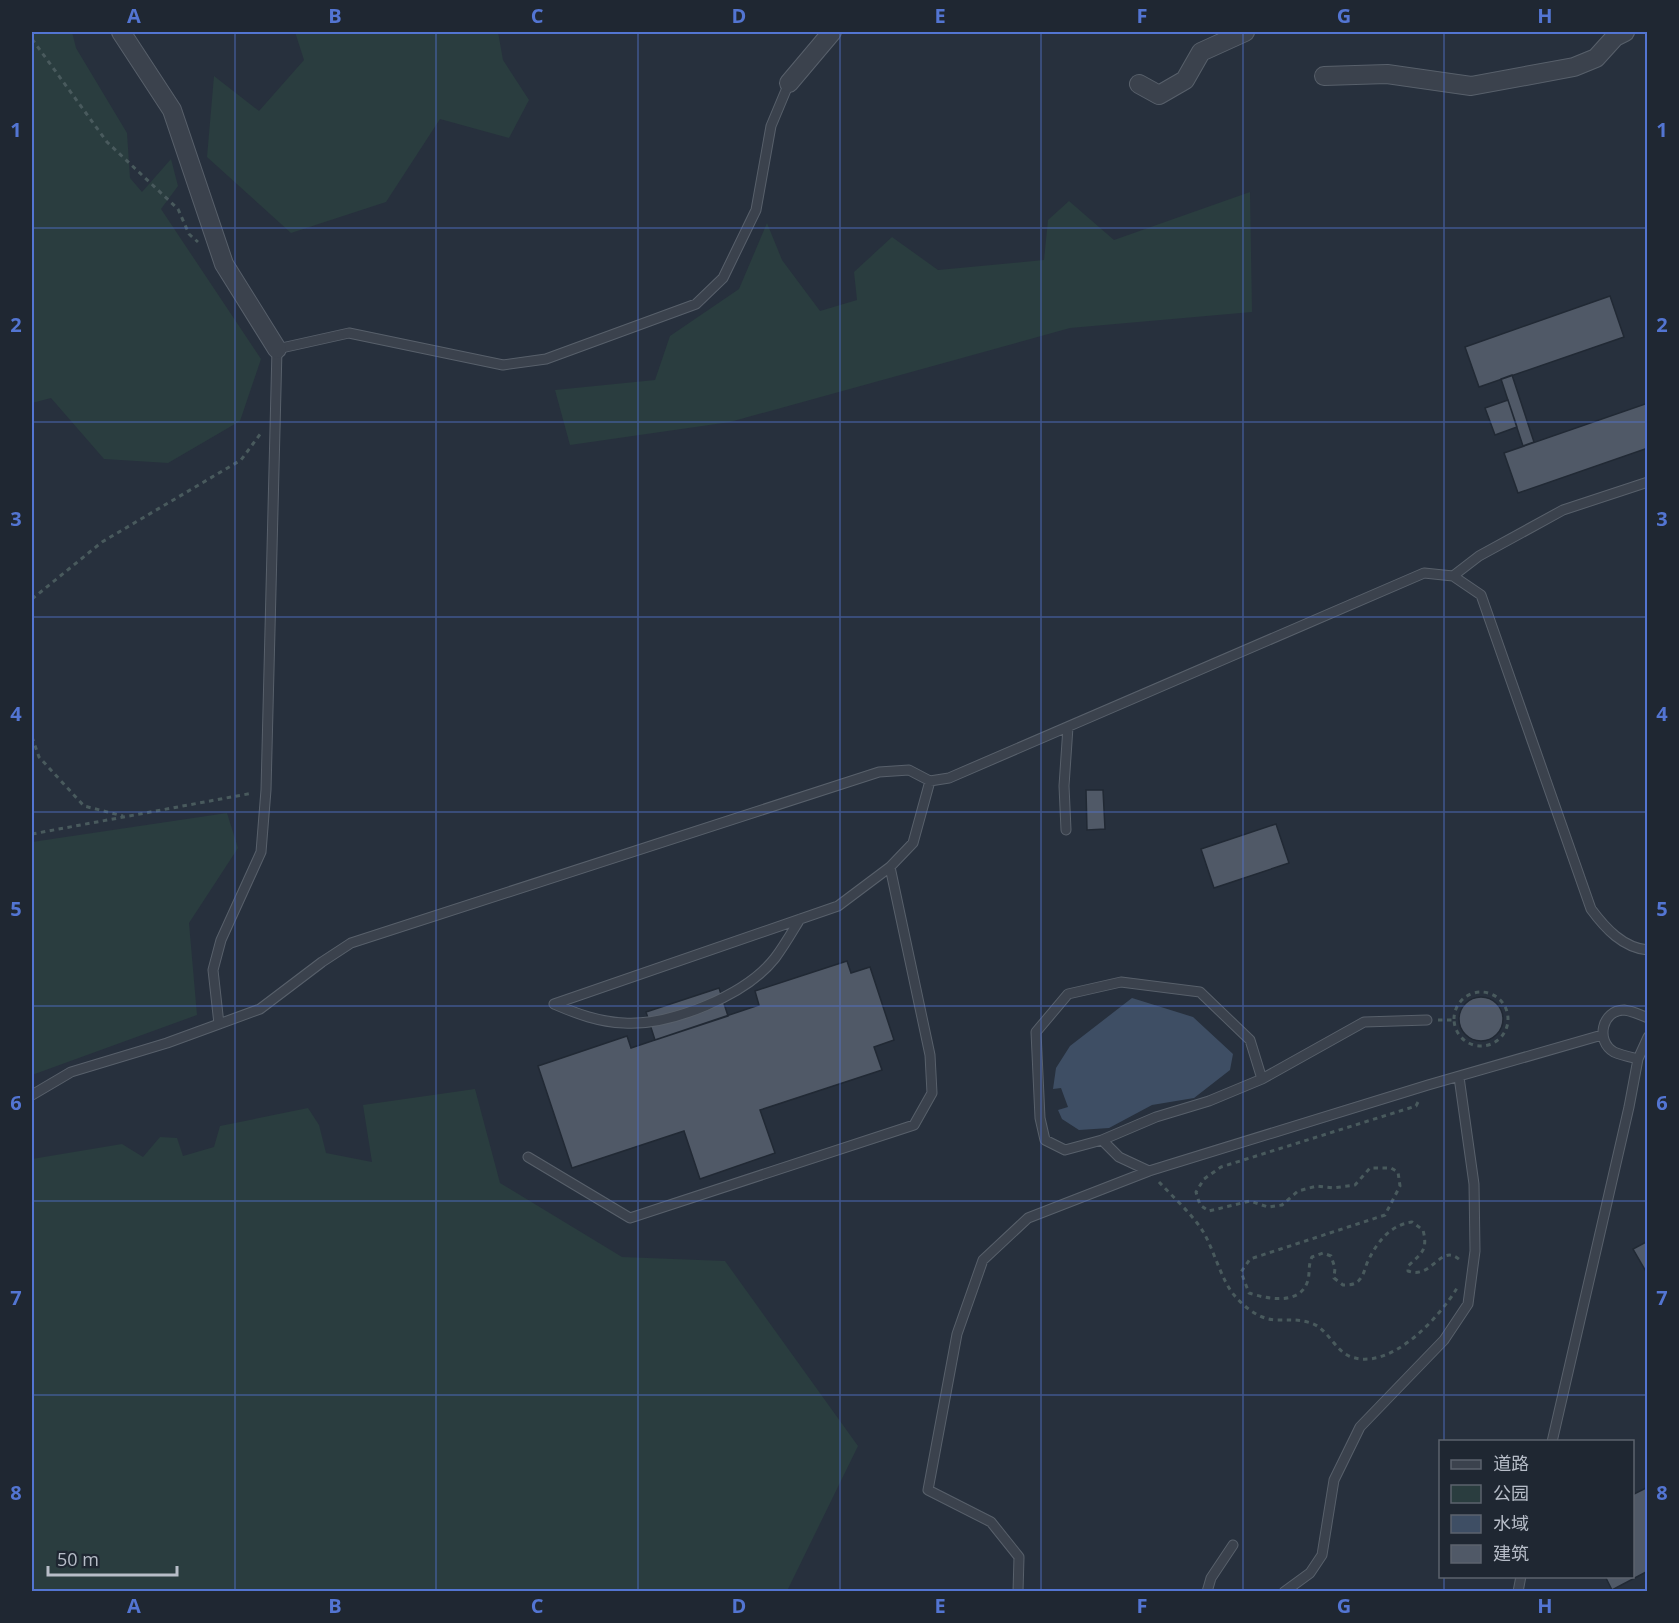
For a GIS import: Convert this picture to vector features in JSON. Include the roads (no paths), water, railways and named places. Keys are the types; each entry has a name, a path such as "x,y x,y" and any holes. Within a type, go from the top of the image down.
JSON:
{"street":[{"path":"121,32 172,110 224,264 277,349"},
{"path":"789,83 832,32"},
{"path":"1139,84 1159,95 1185,80 1201,52 1245,32"},
{"path":"1324,76 1387,74 1472,86 1574,67 1596,58 1615,37 1625,32"}],"lane":[{"path":"219,1024 213,970 221,940 261,852 266,790 277,349 349,333 503,365 546,359 696,304 723,279 756,210 771,126 789,83"},
{"path":"1453,576 1479,556 1563,510 1647,482"},
{"path":"32,1095 71,1072 260,1009 351,943 879,772 909,770 930,781 949,778 1424,573 1453,576 1481,595 1591,909 1608,932 1638,949 1647,950"},
{"path":"1066,830 1064,786 1068,727"},
{"path":"800,919 774,959 741,987 717,1001 686,1012 654,1023 624,1023 586,1018 554,1004 800,919 838,906 890,867 913,843 930,781"},
{"path":"528,1157 630,1218 914,1125 932,1093 930,1055 890,867"},
{"path":"1262,1078 1250,1040 1200,992 1121,982 1068,994 1036,1032 1040,1118 1045,1140 1065,1150 1102,1140 1156,1117 1209,1101 1262,1078 1364,1022 1427,1020"},
{"path":"1638,1059 1612,1051 1605,1044 1602,1035 1604,1024 1611,1014 1622,1010 1647,1018"},
{"path":"1018,1592 1019,1557 991,1522 928,1490 957,1334 983,1260 1028,1218 1149,1171 1428,1085 1602,1035"},
{"path":"1552,1440 1638,1059 1647,1037"},
{"path":"1284,1592 1310,1573 1322,1555 1334,1480 1360,1427 1444,1340 1468,1304 1475,1251 1474,1184 1459,1077"},
{"path":"1102,1140 1119,1157 1149,1171"},
{"path":"1207,1592 1211,1578 1233,1545"}],"water":[{"path":"1132,998 1193,1017 1233,1054 1230,1070 1194,1098 1152,1105 1109,1128 1079,1130 1062,1119 1058,1110 1068,1107 1061,1088 1053,1089 1056,1068 1070,1046"}]}
